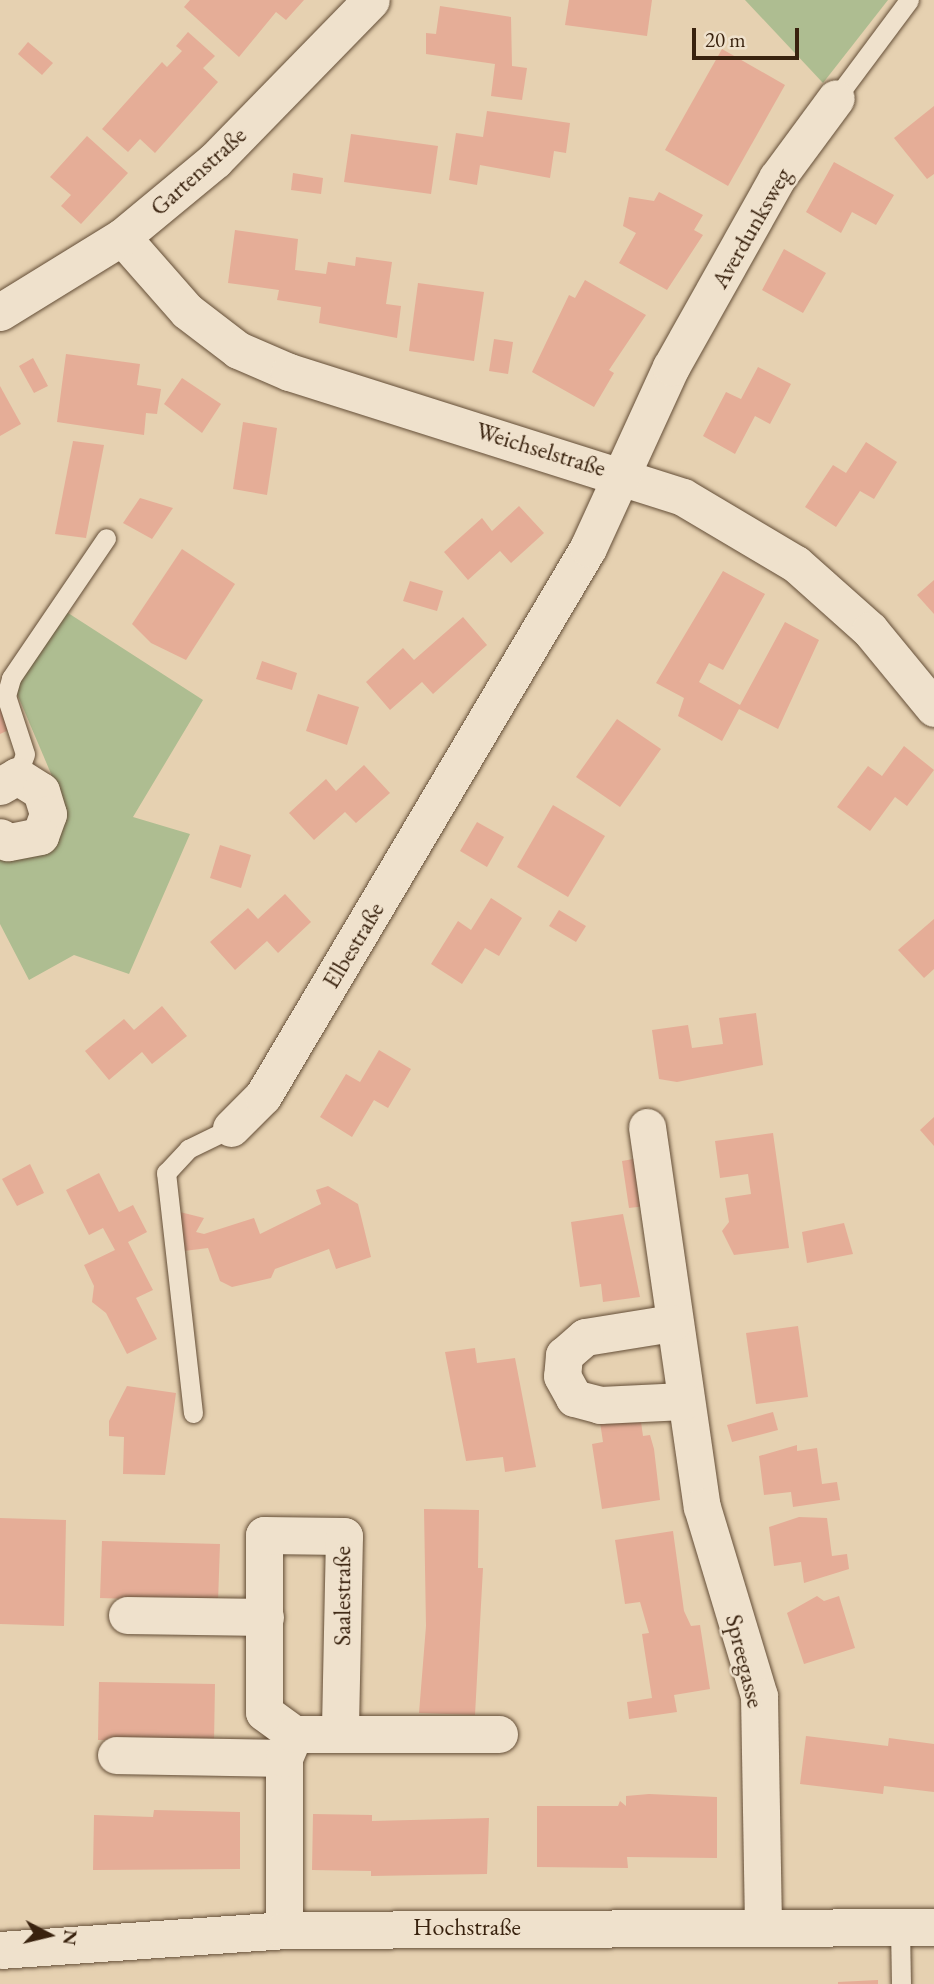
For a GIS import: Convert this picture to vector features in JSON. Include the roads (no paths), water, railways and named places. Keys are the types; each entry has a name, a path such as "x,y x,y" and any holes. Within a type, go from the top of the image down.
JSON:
{"street":[{"name":"Gartenstraße","path":"0,312 122,237 215,160 371,0"},
{"name":"Averdunksweg","path":"623,474 671,367 777,178 835,98"},
{"name":"Weichselstraße","path":"122,237 187,311 239,350 289,372 623,474 682,497 796,564 870,630 934,708"},
{"name":"Elbestraße","path":"231,1128 263,1096 588,548 623,474"},
{"path":"0,836 8,842 40,836 48,814 41,791 9,781"},
{"name":"Spreegasse","path":"647,1127 671,1323 702,1507 759,1696 763,1926"},
{"path":"671,1323 585,1337 564,1355 562,1376 574,1398 600,1405 684,1401"},
{"name":"Saalestraße","path":"289,1746 264,1712 264,1535 344,1536 340,1732"},
{"path":"127,1615 265,1617"},
{"path":"116,1755 289,1746 340,1732 499,1734"},
{"path":"284,1930 289,1746"},
{"name":"Hochstraße","path":"0,1950 284,1930 917,1927"}],"lane":[{"name":"Averdunksweg","path":"835,98 909,0"},
{"path":"9,781 26,754 6,696 11,678 106,538"},
{"name":"Elbestraße","path":"193,1413 166,1173 188,1149 231,1128"},
{"path":"901,1984 917,1927"}]}
